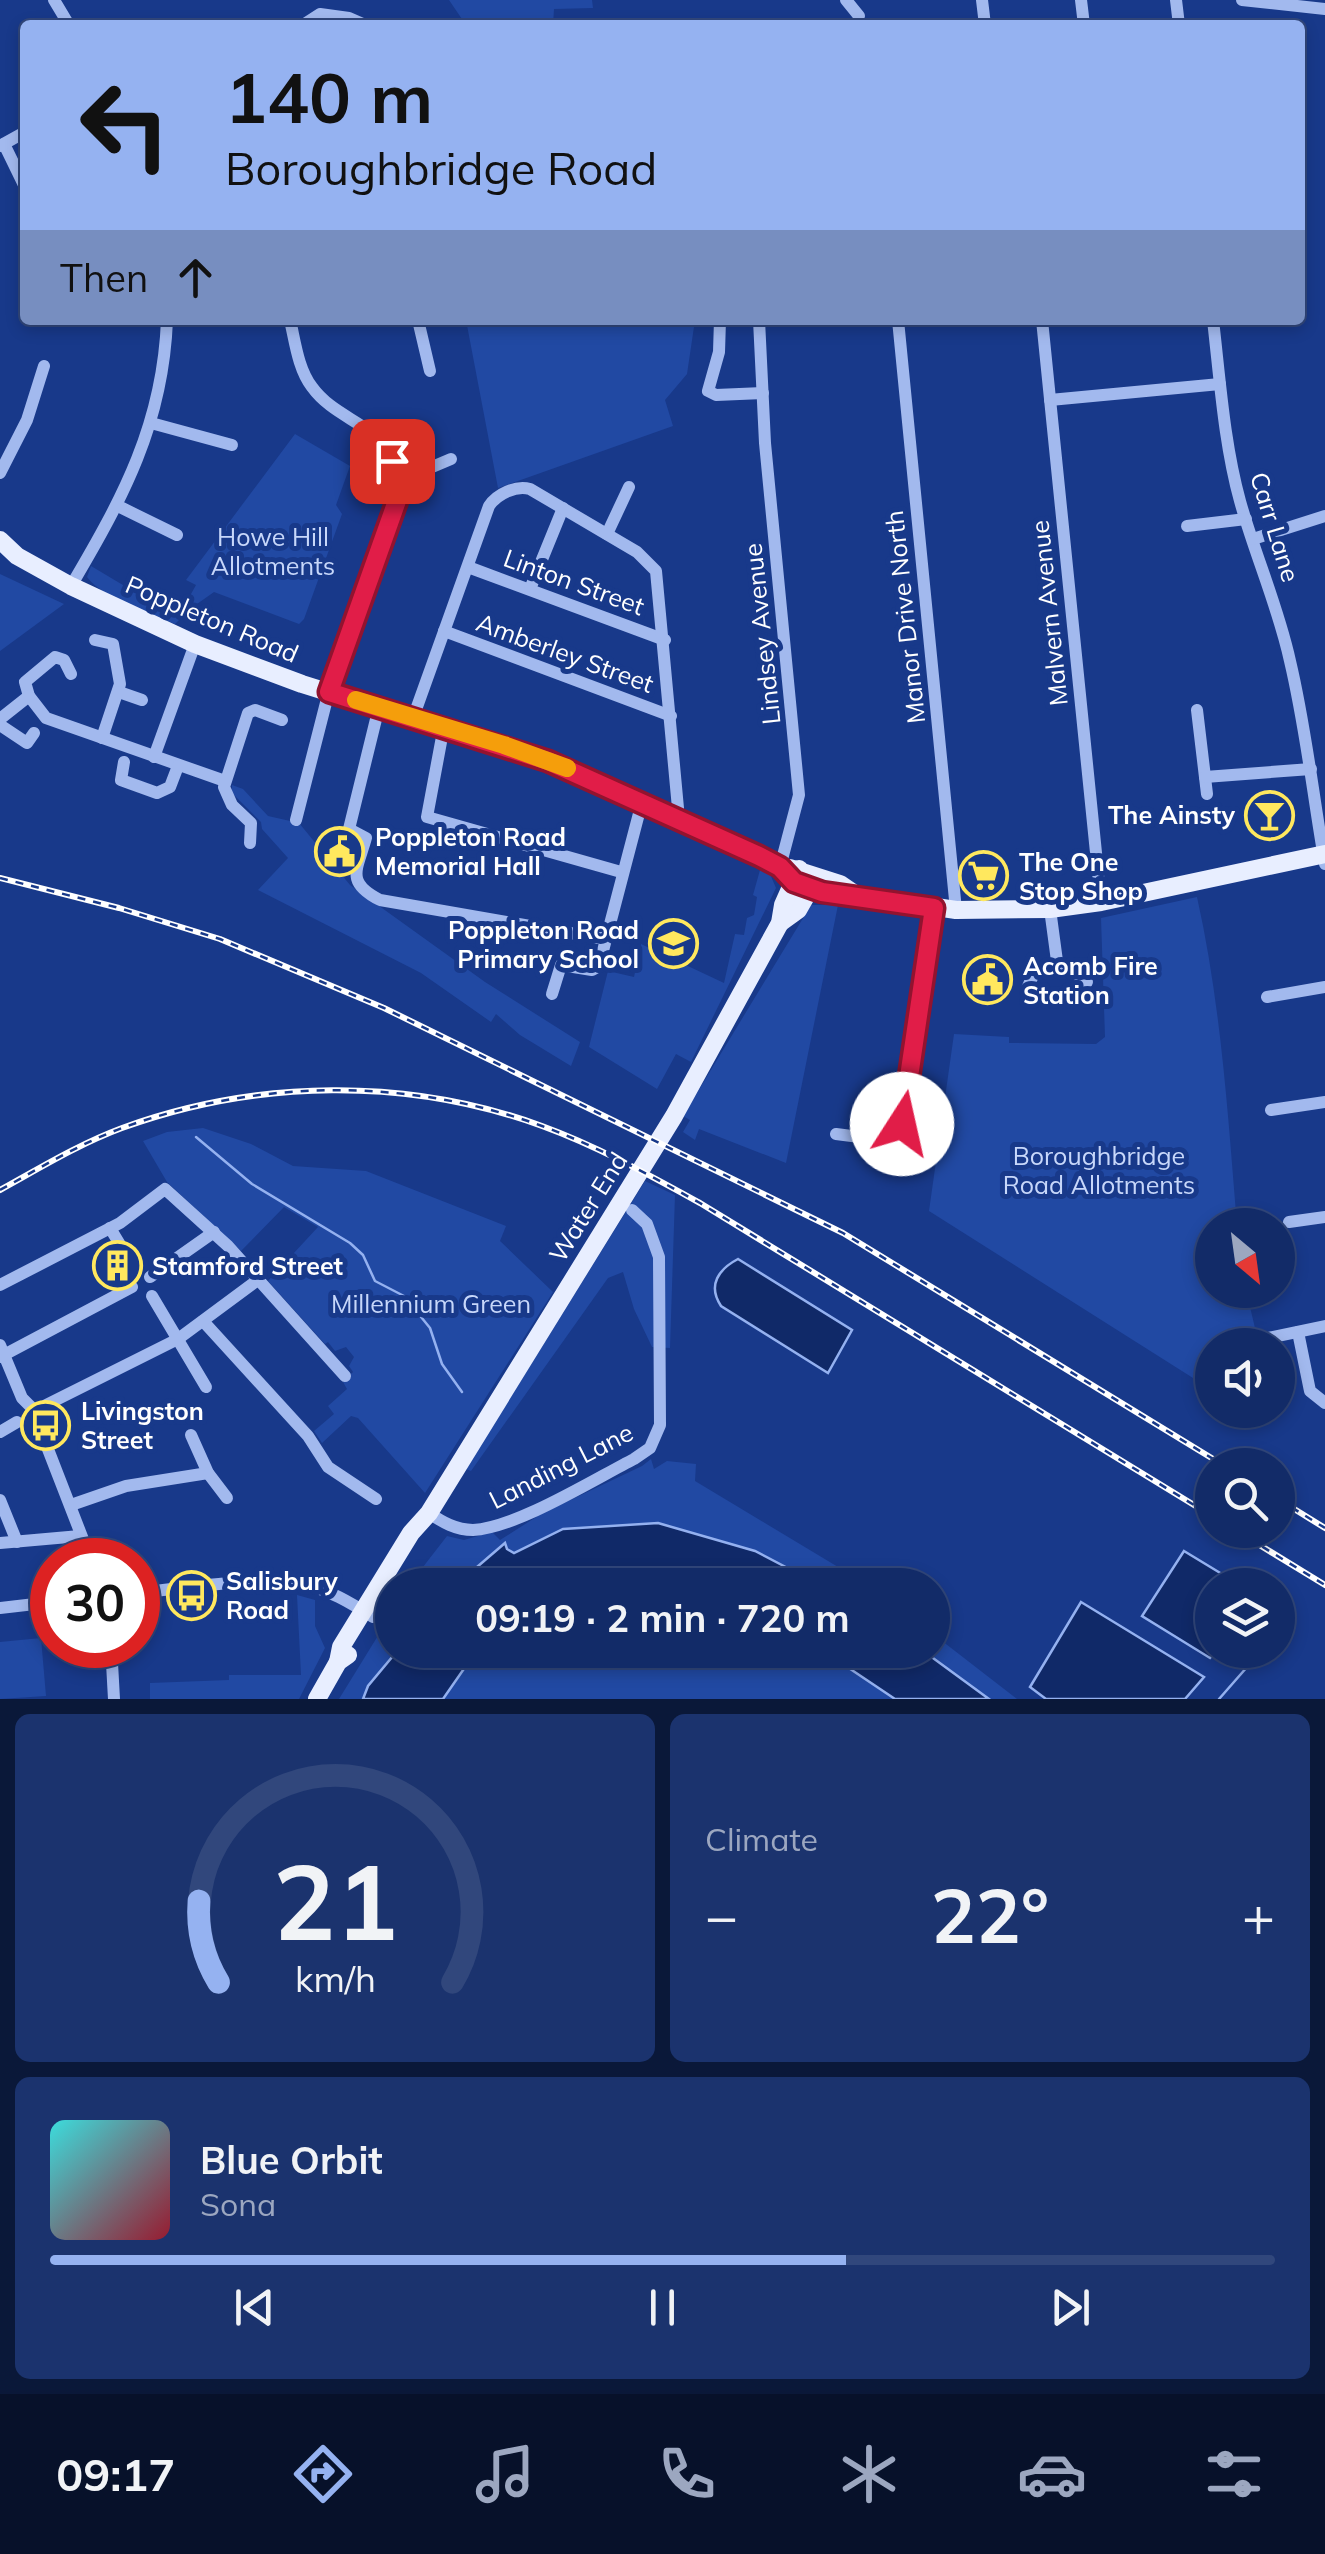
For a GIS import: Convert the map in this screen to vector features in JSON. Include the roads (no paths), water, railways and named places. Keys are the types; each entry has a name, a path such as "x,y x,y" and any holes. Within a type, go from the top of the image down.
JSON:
{"main road":[{"name":"Poppleton Road","path":"0,540 8,555 195,644 329,692 548,761 729,841 837,896 856,895 956,910 1050,909 1324,855"},
{"name":"Water End","path":"317,1699 338,1662 340,1649 368,1614 411,1533 429,1512 630,1202 780,923 798,910 800,876"}],"street":[{"path":"846,0 858,16"},
{"path":"1242,0 1323,6"},
{"path":"310,20 320,14 354,20"},
{"path":"2,145 20,179"},
{"path":"71,586 118,506 151,423 166,325"},
{"path":"291,325 309,384 325,400 372,432 392,461 399,481 398,498 329,692 296,820"},
{"path":"419,325 430,371"},
{"path":"720,325 719,352 703,387 716,395 762,394"},
{"name":"Lindsey Avenue","path":"760,325 762,394 800,795 800,876"},
{"name":"Manor Drive North","path":"898,325 956,910"},
{"name":"Malvern Avenue","path":"1042,325 1101,902"},
{"name":"Carr Lane","path":"1214,325 1234,474 1278,610 1301,710 1324,855"},
{"path":"0,473 27,420 44,366"},
{"path":"1050,400 1220,384"},
{"path":"151,423 232,445"},
{"path":"399,481 451,459"},
{"path":"413,718 489,506 497,496 526,487 652,564 658,581 679,819"},
{"path":"607,534 629,487"},
{"path":"118,506 177,536"},
{"path":"530,589 564,508"},
{"path":"1253,539 1325,516"},
{"path":"1187,526 1246,519"},
{"name":"Linton Street","path":"468,567 664,640"},
{"name":"Amberley Street","path":"444,631 670,716"},
{"path":"96,640 108,642 114,648 119,692 102,738"},
{"path":"154,757 195,644"},
{"path":"72,674 64,660 54,657 24,682 26,692 46,718 225,782"},
{"path":"26,692 0,722 27,742 34,733"},
{"path":"119,692 142,700"},
{"path":"379,708 350,831 366,838 356,883 376,898 606,939"},
{"path":"250,843 251,823 232,805 225,782 248,713 255,710 282,720"},
{"path":"1196,710 1206,794"},
{"path":"444,726 427,818 622,872"},
{"path":"124,762 121,780 157,793 170,787 178,766"},
{"path":"1206,777 1311,770"},
{"path":"552,994 561,965 592,970 599,966 642,802"},
{"path":"836,1134 883,1140 902,1124 934,908"},
{"path":"1050,909 1056,961 1087,982"},
{"path":"1026,990 1035,971 1056,961"},
{"path":"1267,998 1325,987"},
{"path":"1271,1110 1325,1102"},
{"path":"0,1285 110,1228 165,1188 259,1279 344,1376"},
{"name":"Landing Lane","path":"429,1512 462,1529 488,1528 513,1520 634,1460 650,1448 660,1425 659,1257 647,1224 630,1202"},
{"path":"1295,1221 1325,1217"},
{"path":"110,1228 134,1266"},
{"path":"150,1277 214,1232"},
{"path":"46,1405 178,1339 259,1279"},
{"path":"0,1543 80,1536 32,1408 18,1390 1,1352 132,1287"},
{"path":"152,1296 206,1387"},
{"path":"203,1321 308,1436 328,1467 357,1496 376,1499"},
{"path":"1295,1333 1325,1326"},
{"path":"1298,1332 1310,1391 1325,1403"},
{"path":"0,1432 17,1422"},
{"path":"191,1435 208,1473 226,1498"},
{"path":"70,1505 140,1483 208,1473"},
{"path":"0,1500 17,1542"},
{"path":"160,1590 300,1583 335,1595 368,1614"},
{"path":"0,1608 30,1605"},
{"path":"112,1668 114,1699"}],"waterway":[{"path":"196,1137 252,1184 350,1243 363,1255 375,1281 404,1296 430,1328 442,1364 462,1392"},
{"path":"1219,1699 1246,1668"}],"railway":[{"path":"0,878 220,939 384,1008 843,1233 1195,1448"},
{"path":"0,1190 122,1128 226,1100 332,1090 386,1092 491,1110 583,1143 700,1203 1195,1506"},
{"path":"1295,1509 1325,1528"},
{"path":"1264,1548 1325,1585"}],"place":[{"name":"The Ainsty","path":"1270,815"},
{"name":"Poppleton Road Memorial Hall","path":"340,851"},
{"name":"The One Stop Shop","path":"984,876"},
{"name":"Poppleton Road Primary School","path":"674,944"},
{"name":"Acomb Fire Station","path":"988,980"},
{"name":"Stamford Street","path":"117,1266"},
{"name":"Livingston Street","path":"46,1425"},
{"name":"Salisbury Road","path":"191,1595"}],"park label":[{"name":"Howe Hill Allotments","path":"273,552"},
{"name":"Boroughbridge Road Allotments","path":"1099,1170"},
{"name":"Millennium Green","path":"431,1304"}]}
